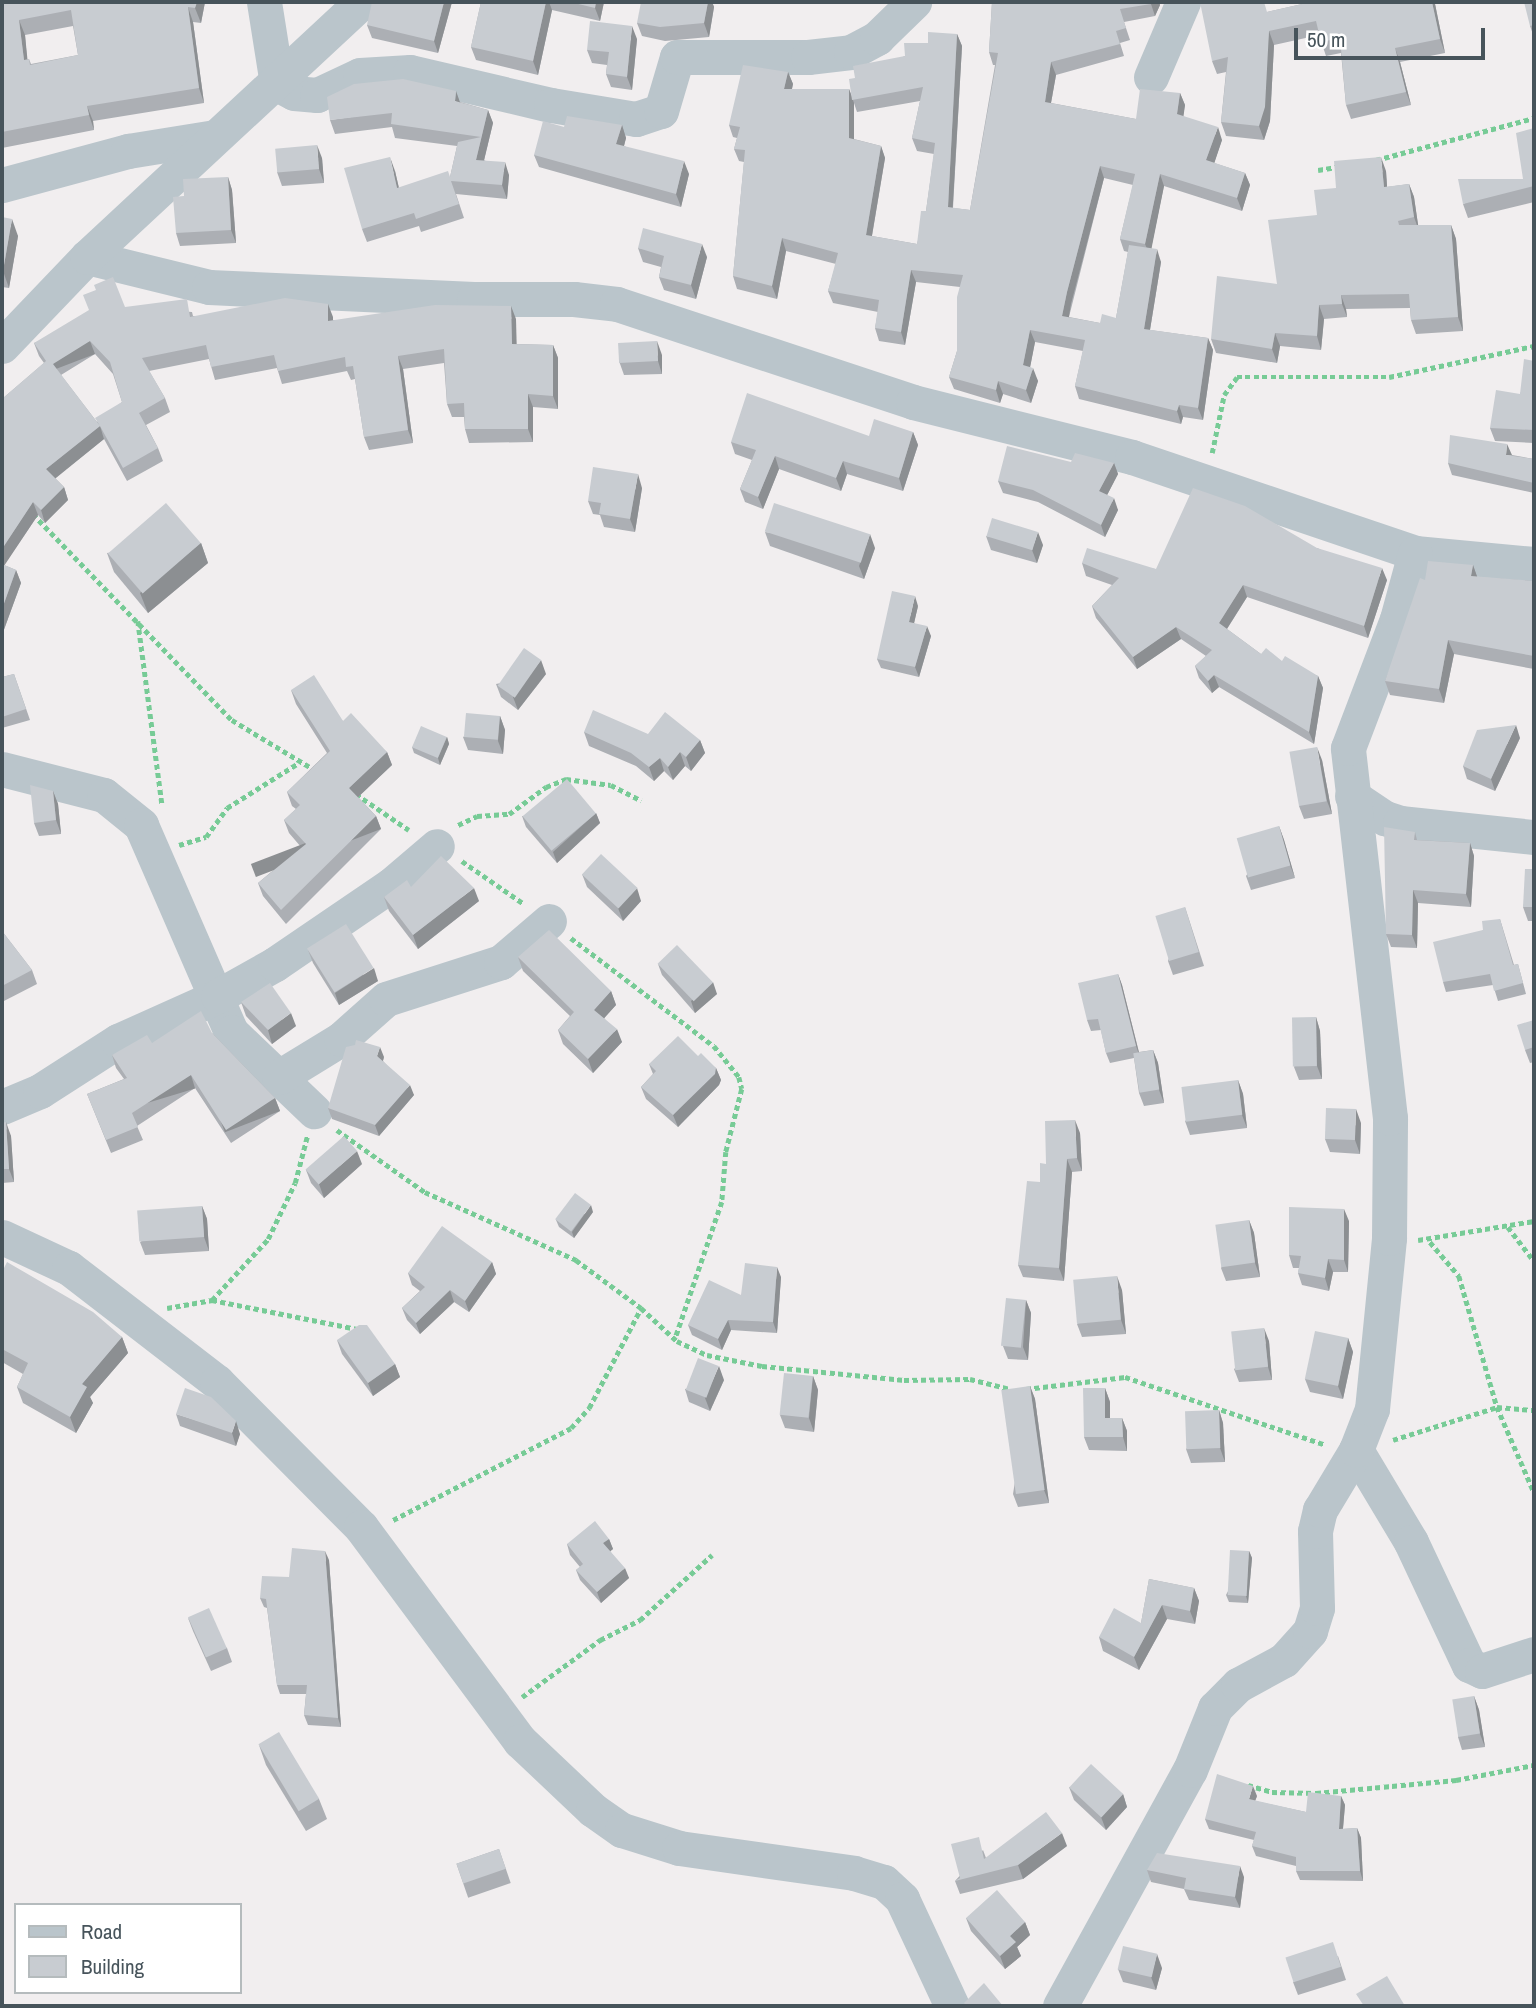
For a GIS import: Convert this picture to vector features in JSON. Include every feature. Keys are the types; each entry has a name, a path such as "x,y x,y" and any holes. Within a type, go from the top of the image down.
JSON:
{"street":[{"path":"264,2 276,84"},
{"path":"2,346 87,257 276,84 361,2"},
{"path":"276,84 294,93 317,95 360,75 410,72 551,105 636,119 661,111 677,57 808,58 851,52 877,38 914,2"},
{"path":"1151,77 1183,2"},
{"path":"2,185 128,151 215,137"},
{"path":"87,257 209,286 474,299 574,299 617,304 914,402 1132,457 1415,553 1518,563 1534,548"},
{"path":"1060,2006 1189,1769 1215,1709 1238,1685 1284,1660 1310,1631 1317,1608 1315,1531 1320,1510 1356,1450 1371,1409 1389,1238 1384,1054 1348,748 1397,619 1415,553"},
{"path":"2,769 104,794 141,825 157,827 231,1032 314,1111"},
{"path":"1352,796 1384,818 1400,823 1534,837"},
{"path":"2,1107 40,1091 118,1041 218,996 334,925 437,846"},
{"path":"279,1077 341,1039 386,999 501,962 549,921"},
{"path":"2,1237 69,1269 141,1320 217,1381 361,1527 499,1714 570,1790 622,1830 679,1848 854,1872 884,1882 902,1899 952,2006"},
{"path":"1356,1450 1411,1542 1469,1665 1482,1671 1534,1654"}],"path":[{"path":"1371,161 1411,154 1534,118"},
{"path":"1318,170 1344,166"},
{"path":"1204,480 1224,395 1237,377 1389,377 1534,346"},
{"path":"138,620 157,827 197,842 206,837 227,808 300,762"},
{"path":"437,846 469,817 509,814 546,787 566,779 611,785 641,800"},
{"path":"212,1300 268,1239 295,1183 314,1111 368,1155 425,1192 576,1260 641,1308 677,1341 733,1362 904,1380 970,1379 1000,1390 1084,1385 1125,1377 1303,1440 1356,1450 1440,1429 1497,1407 1534,1410"},
{"path":"1389,1238 1430,1242 1534,1221"},
{"path":"1508,1227 1534,1261"},
{"path":"1430,1242 1458,1276 1497,1407 1534,1492"},
{"path":"141,1320 177,1304 212,1300 359,1330"},
{"path":"361,1527 426,1506 571,1428 589,1408 641,1308"},
{"path":"499,1714 600,1640 640,1620 712,1555"},
{"path":"1237,1782 1272,1792 1316,1793 1456,1780 1534,1765"}],"building":[{"path":"2,2 197,2 195,8 188,7 199,88 87,106 89,115 2,132","holes":["71,10 78,55 30,65 29,59 24,60 19,20"]},
{"path":"372,2 444,2 434,41 367,25"},
{"path":"481,2 546,2 533,61 471,47"},
{"path":"570,2 596,2 595,8"},
{"path":"641,2 708,2 704,23 660,27 637,23"},
{"path":"992,2 1152,2 1120,9 1126,28 1116,31 1120,44 1051,62 1045,102 1136,119 1140,89 1180,93 1177,114 1218,127 1206,160 1245,173 1237,198 1160,174 1145,244 1120,239 1135,174 1100,166 1062,316 1100,323 1102,314 1116,318 1129,245 1157,249 1144,329 1208,338 1198,408 1179,405 1177,411 1075,386 1085,340 1030,330 1023,365 1033,368 1026,390 998,381 996,390 949,377 957,351 957,297 963,275 911,270 901,332 875,328 879,300 828,291 838,253 782,238 772,286 733,276 745,150 734,149 740,127 729,125 743,65 788,72 784,89 849,89 849,138 881,146 866,235 917,244 921,211 926,211 935,143 912,138 923,87 852,100 849,79 855,78 853,66 905,56 904,43 928,43 928,32 957,34 948,207 970,210 998,53 989,52"},
{"path":"1200,2 1264,2 1267,12 1311,2 1432,2 1440,39 1395,48 1406,92 1346,105 1340,38 1321,42 1316,21 1269,31 1265,107 1259,126 1221,122 1228,57 1212,61"},
{"path":"1524,2 1534,2 1534,25 1530,26"},
{"path":"590,21 632,26 627,77 606,74 609,52 587,50"},
{"path":"403,79 456,91 455,101 488,110 476,160 505,162 502,185 451,181 459,204 416,219 414,213 362,229 344,168 390,157 397,188 448,171 450,177 458,142 481,137 391,124 392,113 330,120 327,97 354,84"},
{"path":"567,116 622,125 616,144 684,161 676,194 534,155 543,121 564,127"},
{"path":"1534,128 1534,186 1463,204 1458,179 1523,179 1516,133"},
{"path":"317,145 319,169 277,173 275,149"},
{"path":"1381,157 1384,187 1409,184 1414,217 1398,221 1399,225 1451,225 1458,317 1411,320 1409,294 1341,295 1342,304 1319,305 1317,336 1275,333 1272,349 1211,339 1217,276 1277,284 1268,220 1317,215 1314,190 1336,188 1334,161"},
{"path":"228,177 231,230 176,233 173,197 184,196 183,179"},
{"path":"2,217 12,219 3,271 2,271"},
{"path":"643,228 702,244 691,285 659,277 664,256 638,248"},
{"path":"113,277 125,307 187,299 190,317 285,298 328,304 328,321 435,305 511,306 512,344 553,345 553,396 528,394 528,429 465,429 464,403 447,404 444,349 398,356 408,430 364,437 353,366 346,367 345,357 278,371 274,355 211,367 206,345 142,358 165,398 139,413 158,448 123,468 100,426 46,469 64,487 41,510 33,502 2,549 2,399 46,361 34,343 89,310 83,295 96,290 94,285","holes":["90,341 110,362 122,402 95,418 100,426 53,364"]},
{"path":"657,341 658,361 619,363 618,343"},
{"path":"1524,359 1534,361 1534,430 1490,428 1496,390 1520,394"},
{"path":"747,393 869,436 874,419 913,432 899,478 843,461 836,478 775,456 758,497 740,489 756,450 731,442"},
{"path":"1450,435 1507,444 1506,455 1534,459 1534,483 1448,463"},
{"path":"1007,446 1071,462 1075,453 1114,463 1099,491 1114,498 1101,525 1033,490 998,481"},
{"path":"593,467 638,474 630,519 599,514 601,503 588,501"},
{"path":"1193,488 1245,506 1317,548 1382,568 1364,626 1243,585 1219,623 1261,654 1266,648 1282,661 1285,656 1318,676 1309,732 1214,675 1208,681 1195,666 1212,650 1176,627 1133,657 1092,606 1119,578 1082,563 1087,548 1156,569"},
{"path":"166,503 201,543 143,594 108,554"},
{"path":"774,503 870,534 861,563 765,532"},
{"path":"992,518 1038,532 1032,550 986,536"},
{"path":"1428,561 1473,565 1471,576 1534,581 1534,656 1448,640 1439,689 1385,681 1420,578 1425,580"},
{"path":"2,564 16,570 2,609"},
{"path":"892,591 915,596 909,622 927,626 915,667 877,659"},
{"path":"524,648 541,660 515,698 498,686"},
{"path":"14,674 26,709 2,717 2,677"},
{"path":"314,675 343,721 351,713 387,752 349,788 376,816 281,910 258,883 306,844 284,820 300,805 287,792 330,751 291,690"},
{"path":"593,710 648,734 665,712 700,740 686,757 680,752 668,767 660,758 649,767 631,753 584,732"},
{"path":"466,713 500,716 498,740 464,737"},
{"path":"1516,725 1491,779 1463,766 1477,730"},
{"path":"421,726 447,737 438,758 412,747"},
{"path":"1317,747 1327,801 1299,806 1289,752"},
{"path":"567,779 596,813 551,851 523,816"},
{"path":"30,785 53,791 56,820 34,823"},
{"path":"1279,826 1290,865 1248,878 1237,838"},
{"path":"1384,827 1415,832 1414,840 1470,843 1466,894 1413,890 1412,935 1386,934"},
{"path":"601,854 638,888 618,909 582,874"},
{"path":"441,856 474,888 413,935 384,897 407,880 411,887"},
{"path":"1525,869 1534,869 1534,907 1523,907"},
{"path":"1185,907 1199,952 1169,961 1155,916"},
{"path":"1500,919 1513,965 1518,964 1523,983 1494,991 1490,974 1443,982 1433,942 1483,930 1482,921"},
{"path":"346,924 374,968 335,992 307,948"},
{"path":"549,930 611,991 594,1010 617,1029 588,1059 558,1030 574,1012 518,957"},
{"path":"2,931 32,970 2,986"},
{"path":"677,945 713,982 694,1001 658,964"},
{"path":"1118,974 1136,1046 1106,1053 1098,1019 1087,1020 1078,983"},
{"path":"270,983 291,1013 268,1030 241,1002"},
{"path":"201,1011 212,1033 275,1098 226,1130 191,1075 132,1113 138,1127 106,1140 87,1094 127,1078 112,1055 147,1035 152,1043"},
{"path":"1292,1017 1316,1017 1317,1066 1293,1066"},
{"path":"1534,1020 1534,1047 1525,1050 1517,1025"},
{"path":"678,1036 698,1056 701,1053 716,1068 715,1074 673,1115 641,1087 656,1071 649,1064"},
{"path":"356,1040 380,1047 377,1056 410,1085 375,1125 328,1108 346,1047 355,1045"},
{"path":"1153,1050 1159,1090 1140,1093 1133,1053"},
{"path":"1238,1080 1242,1115 1186,1122 1181,1087"},
{"path":"1326,1108 1356,1109 1355,1140 1325,1139"},
{"path":"1075,1120 1077,1158 1067,1159 1059,1268 1018,1265 1027,1181 1040,1182 1040,1163 1046,1164 1045,1121"},
{"path":"6,1122 9,1169 2,1169 2,1123"},
{"path":"344,1136 357,1151 319,1185 306,1169"},
{"path":"575,1193 591,1205 571,1231 555,1219"},
{"path":"202,1206 204,1237 139,1241 137,1211"},
{"path":"1289,1207 1344,1209 1344,1260 1328,1259 1325,1278 1298,1273 1301,1256 1289,1255"},
{"path":"1249,1220 1255,1263 1221,1267 1215,1225"},
{"path":"442,1226 492,1262 465,1301 450,1290 416,1323 402,1308 425,1287 408,1273"},
{"path":"7,1262 93,1312 122,1337 82,1384 87,1387 70,1417 17,1387 28,1363 2,1349 2,1272"},
{"path":"745,1263 777,1267 773,1322 728,1320 718,1339 688,1325 709,1280 741,1295"},
{"path":"1117,1276 1121,1320 1077,1324 1073,1280"},
{"path":"1006,1298 1026,1300 1021,1348 1001,1346"},
{"path":"359,1325 367,1325 395,1364 368,1383 337,1340"},
{"path":"1264,1328 1268,1367 1235,1370 1231,1331"},
{"path":"1315,1331 1348,1338 1338,1386 1305,1379"},
{"path":"698,1358 719,1366 706,1398 686,1390"},
{"path":"784,1373 813,1376 808,1418 780,1415"},
{"path":"1030,1386 1045,1490 1016,1494 1001,1390"},
{"path":"185,1388 211,1397 236,1421 232,1433 176,1414"},
{"path":"1083,1388 1105,1388 1105,1418 1122,1418 1123,1437 1084,1437"},
{"path":"1219,1410 1220,1448 1186,1449 1185,1411"},
{"path":"595,1521 609,1539 603,1543 625,1568 597,1592 576,1570 583,1564 567,1544"},
{"path":"292,1548 325,1551 338,1718 304,1715 307,1685 277,1685 266,1599 260,1598 262,1576 289,1577"},
{"path":"1230,1550 1249,1551 1247,1596 1228,1595"},
{"path":"1149,1579 1194,1588 1190,1611 1162,1605 1134,1657 1099,1637 1114,1608 1141,1623"},
{"path":"209,1608 227,1648 206,1658 188,1617"},
{"path":"1474,1696 1480,1734 1458,1737 1452,1699"},
{"path":"279,1732 319,1799 299,1811 258,1744"},
{"path":"1091,1764 1123,1794 1101,1817 1069,1787"},
{"path":"1217,1774 1253,1786 1249,1799 1306,1812 1308,1792 1341,1796 1339,1829 1357,1828 1360,1871 1296,1871 1296,1857 1252,1846 1256,1832 1205,1819"},
{"path":"1046,1812 1062,1833 1018,1865 955,1881 960,1878 951,1844 979,1837 984,1859"},
{"path":"499,1849 506,1869 463,1884 456,1864"},
{"path":"1157,1853 1240,1866 1235,1897 1184,1889 1186,1878 1147,1870"},
{"path":"997,1890 1025,1922 1010,1936 1016,1942 1000,1956 966,1918"},
{"path":"1333,1942 1341,1967 1293,1982 1285,1957"},
{"path":"1123,1946 1157,1954 1152,1977 1118,1969"},
{"path":"1387,1976 1405,2006 1364,2006 1356,1994"},
{"path":"984,1983 1003,2006 967,2006 964,2003"}]}
